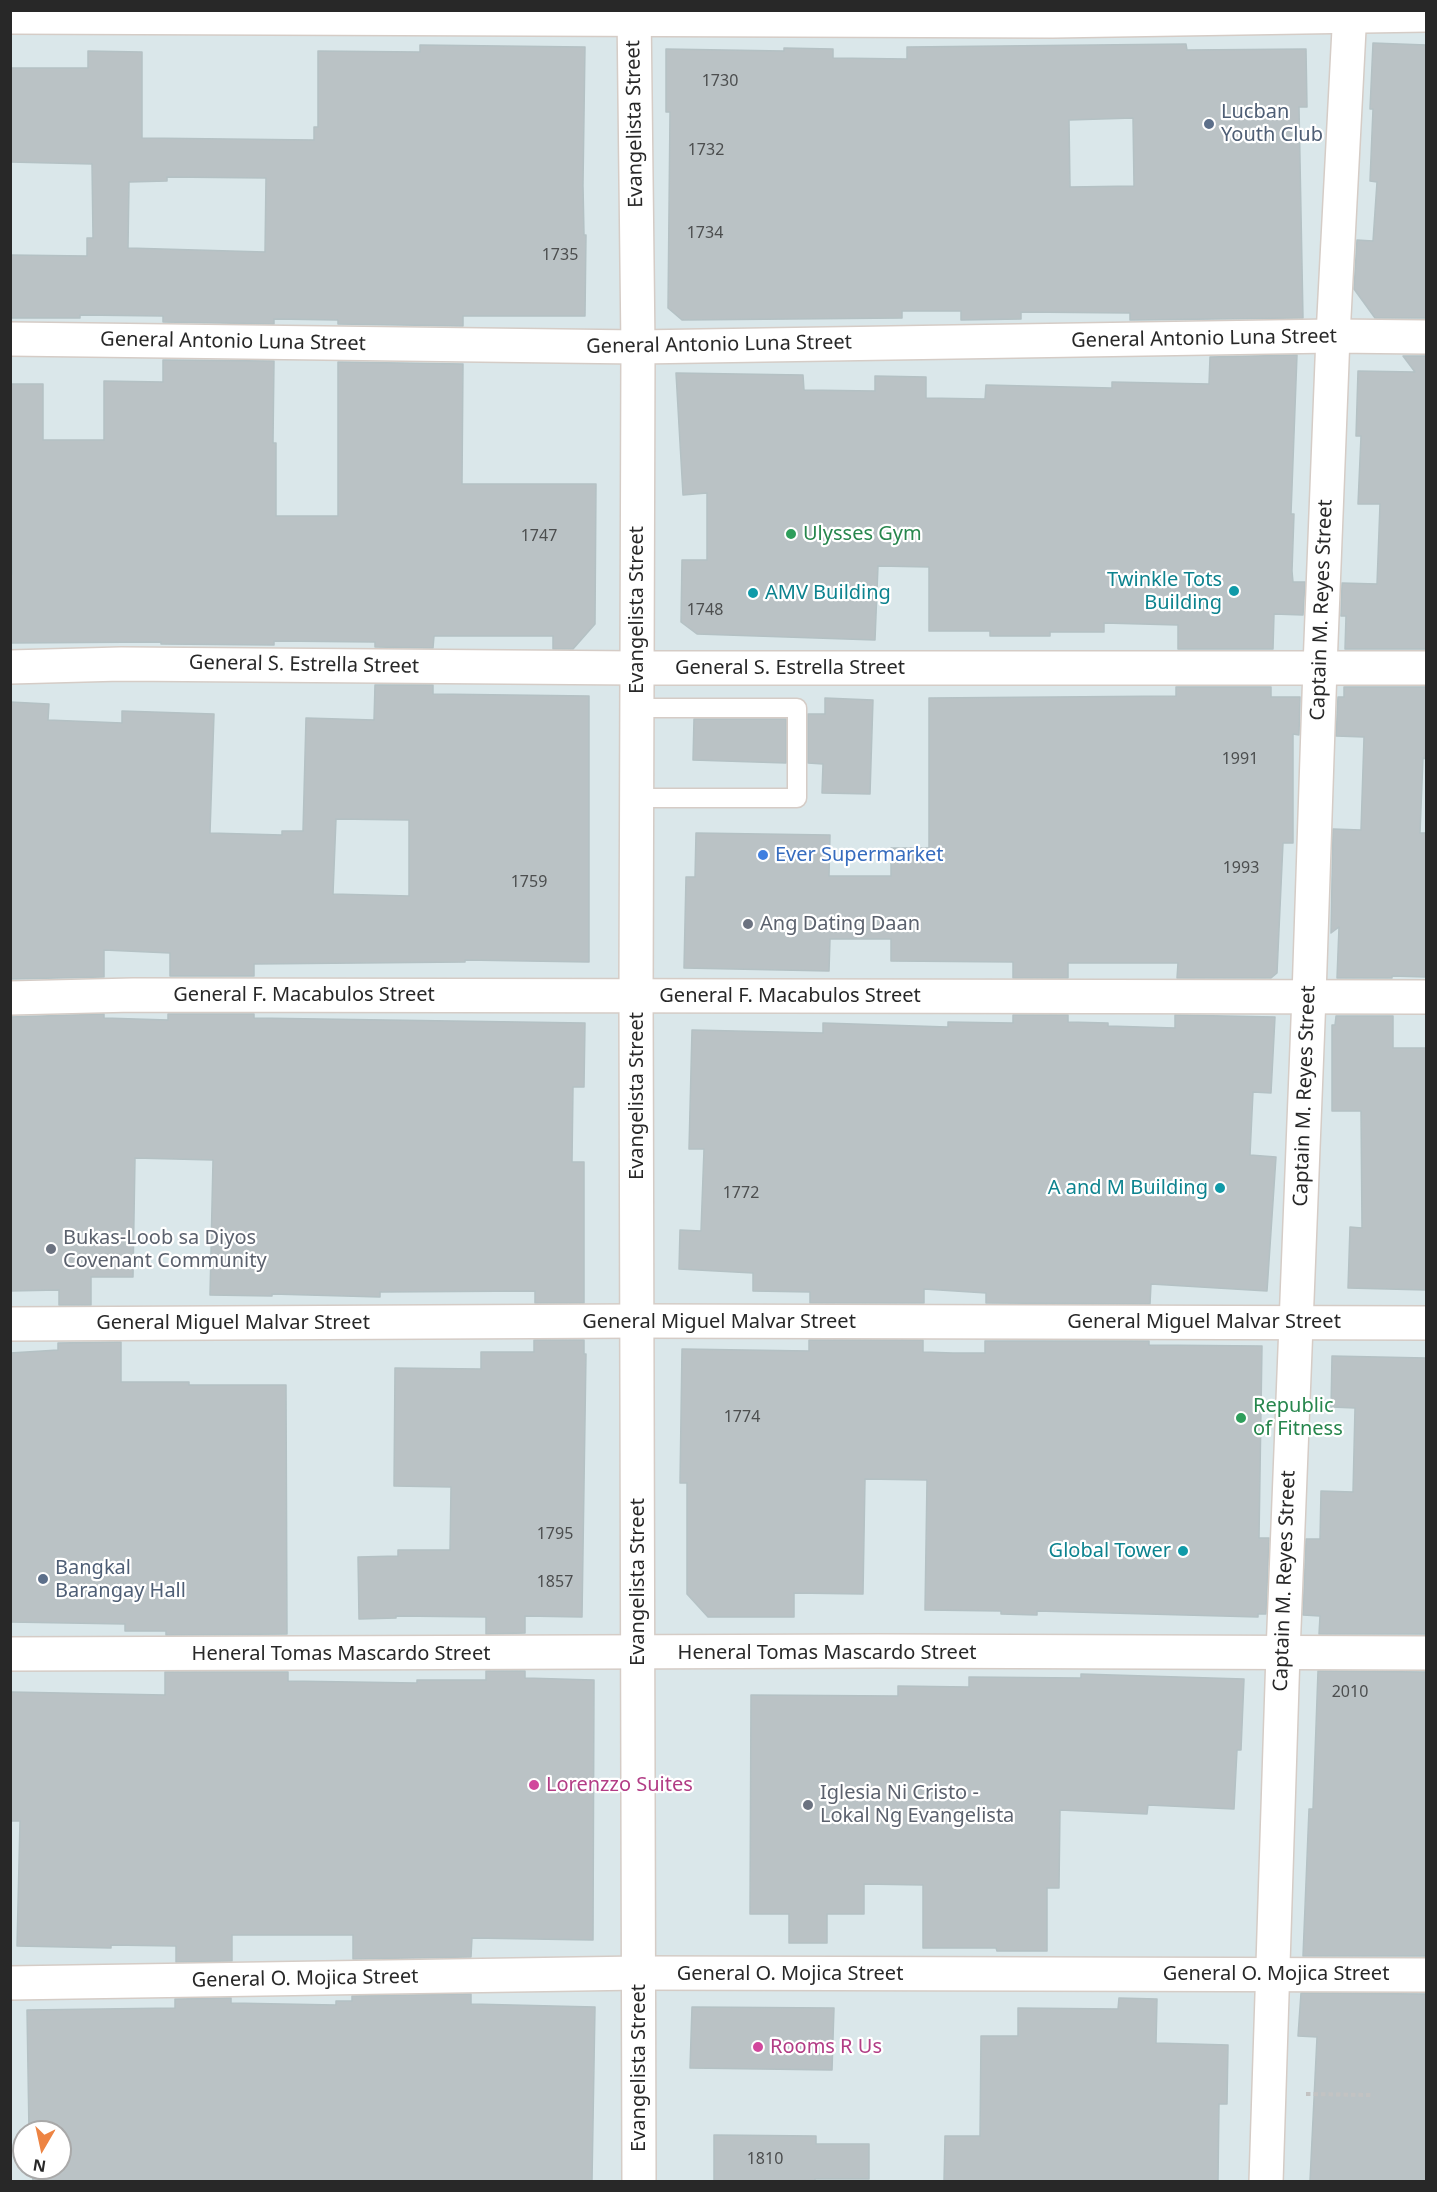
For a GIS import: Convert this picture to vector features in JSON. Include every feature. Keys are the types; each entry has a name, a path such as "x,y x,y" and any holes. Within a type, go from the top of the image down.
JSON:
{"street":[{"path":"10,17 634,15 1053,21 1350,14 1426,15"},
{"name":"Captain M. Reyes Street","path":"1266,2181 1283,1653 1320,667 1333,336 1350,14"},
{"name":"Evangelista Street","path":"634,15 638,347 636,995 639,2181"},
{"name":"General Antonio Luna Street","path":"10,339 638,347 1333,336 1426,337"},
{"name":"General S. Estrella Street","path":"10,667 120,664 637,668 1426,668"},
{"name":"General F. Macabulos Street","path":"10,998 133,994 1426,997"},
{"name":"General Miguel Malvar Street","path":"10,1324 638,1321 1426,1323"},
{"name":"Heneral Tomas Mascardo Street","path":"10,1654 1426,1653"},
{"name":"General O. Mojica Street","path":"10,1983 639,1973 1426,1975"}],"lane":[{"path":"636,708 797,708 797,798 637,798"}],"path":[{"path":"1269,2093 1371,2095"}],"building":[{"path":"1373,43 1426,45 1426,318 1375,318 1354,289 1357,240 1373,241 1377,182 1370,181"},
{"path":"1186,44 1187,50 1306,49 1307,107 1299,107 1303,318 1130,320 1130,313 1021,312 1021,319 961,320 961,311 902,311 902,318 682,320 668,308 670,112 666,112 666,49 784,51 784,48 833,49 833,58 907,59 907,47","holes":["1133,118 1134,186 1070,187 1069,120"]},
{"path":"420,45 585,47 583,185 584,235 586,235 585,316 463,316 463,326 338,324 338,320 274,319 274,324 163,322 163,316 80,315 80,318 10,318 10,255 87,256 87,238 93,238 92,164 10,162 10,68 88,68 88,51 142,52 142,138 314,140 314,127 318,127 318,51 420,52","holes":["167,177 266,178 265,252 128,248 129,182 167,181"]},
{"path":"1297,355 1291,514 1294,514 1292,571 1293,582 1305,582 1303,615 1274,614 1273,649 1178,649 1178,625 1104,623 1104,632 1050,632 1050,636 990,636 990,631 929,631 929,567 878,566 875,640 697,634 681,622 682,560 707,560 707,493 683,495 676,373 803,375 804,390 875,391 875,376 926,377 926,398 985,399 986,385 1112,388 1112,382 1209,384 1210,357"},
{"path":"1403,356 1426,356 1426,649 1345,649 1346,616 1341,616 1342,583 1377,584 1380,504 1358,504 1361,436 1356,436 1358,371 1415,372"},
{"path":"163,360 274,361 273,443 276,443 276,516 338,516 338,362 463,364 462,484 596,484 595,624 573,649 553,649 553,636 434,636 433,648 375,647 375,642 274,641 274,645 161,644 161,642 10,643 10,574 12,574 10,384 43,384 43,440 104,440 104,381 163,382"},
{"path":"375,685 433,685 433,694 589,696 589,962 465,960 465,962 254,964 254,976 170,976 170,953 104,950 104,977 10,979 10,702 49,704 48,720 122,723 122,711 214,714 210,833 282,835 282,831 303,831 306,718 374,720","holes":["336,819 409,820 409,896 333,894"]},
{"path":"1176,687 1271,687 1271,697 1300,697 1299,735 1293,734 1293,843 1283,843 1277,973 1271,978 1177,978 1178,963 1068,963 1068,978 1013,978 1013,962 891,961 891,939 830,939 829,971 684,968 686,877 695,877 696,833 830,835 829,876 891,876 891,848 929,848 929,698 1176,696"},
{"path":"1344,687 1426,687 1426,759 1423,758 1420,833 1426,833 1426,977 1337,978 1339,927 1331,933 1333,829 1361,830 1364,737 1336,736 1338,697 1344,697"},
{"path":"825,698 873,700 870,794 822,793 823,764 808,763 808,714 825,714"},
{"path":"694,719 786,719 786,763 693,760"},
{"path":"104,1014 104,1018 168,1020 168,1014 254,1014 254,1018 585,1023 584,1087 573,1087 572,1162 584,1162 584,1303 535,1303 535,1291 380,1292 380,1297 210,1295 213,1160 135,1158 133,1277 91,1277 91,1305 59,1305 59,1290 10,1291 10,1017"},
{"path":"1013,1015 1068,1015 1068,1022 1175,1028 1175,1015 1275,1017 1271,1093 1253,1092 1250,1155 1276,1157 1267,1291 1151,1284 1150,1304 986,1303 986,1293 924,1289 924,1303 810,1303 810,1292 753,1291 753,1273 679,1269 680,1230 701,1231 704,1149 689,1149 692,1030 823,1033 823,1023 948,1027 948,1022 1013,1023"},
{"path":"1336,1016 1393,1016 1393,1048 1426,1048 1426,1290 1348,1288 1350,1227 1362,1228 1361,1111 1332,1111 1332,1025 1335,1025"},
{"path":"534,1340 584,1340 584,1354 586,1354 582,1617 525,1616 525,1633 486,1634 486,1617 396,1616 396,1618 359,1619 358,1557 398,1556 398,1550 450,1550 451,1487 394,1486 395,1368 481,1369 481,1352 534,1352"},
{"path":"809,1340 923,1340 923,1352 953,1353 985,1353 985,1341 1149,1341 1149,1345 1262,1346 1259,1538 1269,1538 1266,1614 1258,1614 1258,1617 1037,1611 1037,1615 1001,1614 1001,1611 925,1610 927,1480 865,1479 863,1594 794,1593 794,1617 708,1617 687,1594 687,1483 680,1483 682,1349 809,1351"},
{"path":"121,1342 121,1382 286,1385 287,1634 166,1635 166,1631 125,1631 125,1624 10,1622 10,1353 58,1350 58,1343"},
{"path":"1332,1356 1426,1358 1426,1634 1319,1634 1320,1616 1303,1615 1306,1539 1320,1539 1321,1491 1353,1492 1355,1408 1331,1407"},
{"path":"486,1671 525,1671 525,1678 594,1680 593,1940 472,1938 471,1957 353,1959 353,1935 232,1935 232,1961 176,1962 176,1946 111,1945 111,1948 17,1946 20,1821 10,1821 11,1692 165,1695 165,1672 288,1672 288,1681 417,1683 417,1680 486,1680"},
{"path":"1318,1671 1426,1672 1426,1956 1303,1956 1309,1809 1313,1809"},
{"path":"1081,1674 1244,1679 1241,1750 1237,1750 1234,1809 1148,1805 1147,1814 1060,1810 1059,1888 1047,1888 1047,1951 923,1948 923,1885 864,1884 864,1914 827,1914 827,1943 789,1943 789,1914 750,1914 751,1695 898,1696 898,1686 969,1687 969,1677 1081,1678"},
{"path":"1301,1993 1426,1994 1426,2181 1310,2181 1317,2037 1298,2036"},
{"path":"471,1994 471,2004 595,2007 592,2181 33,2181 72,2180 72,2120 29,2120 27,2010 175,2008 175,1999 231,1998 231,2003 336,2005 336,2001 352,2001 352,1996"},
{"path":"1119,1998 1157,1999 1156,2043 1228,2045 1227,2104 1219,2104 1218,2181 944,2181 945,2136 980,2136 981,2036 1018,2036 1018,2008 1118,2009"},
{"path":"692,2007 834,2008 832,2070 690,2068"},
{"path":"714,2135 816,2136 816,2144 869,2144 869,2179 714,2181"}],"place":[{"name":"Lucban Youth Club","path":"1209,124"},
{"name":"Ulysses Gym","path":"791,534"},
{"name":"Twinkle Tots Building","path":"1234,591"},
{"name":"AMV Building","path":"753,593"},
{"name":"Ever Supermarket","path":"763,855"},
{"name":"Ang Dating Daan","path":"748,924"},
{"name":"A and M Building","path":"1220,1188"},
{"name":"Bukas-Loob sa Diyos Covenant Community","path":"51,1249"},
{"name":"Republic of Fitness","path":"1241,1418"},
{"name":"Global Tower","path":"1183,1551"},
{"name":"Bangkal Barangay Hall","path":"43,1579"},
{"name":"Lorenzzo Suites","path":"534,1785"},
{"name":"Iglesia Ni Cristo - Lokal Ng Evangelista","path":"808,1805"},
{"name":"Rooms R Us","path":"758,2047"}]}
